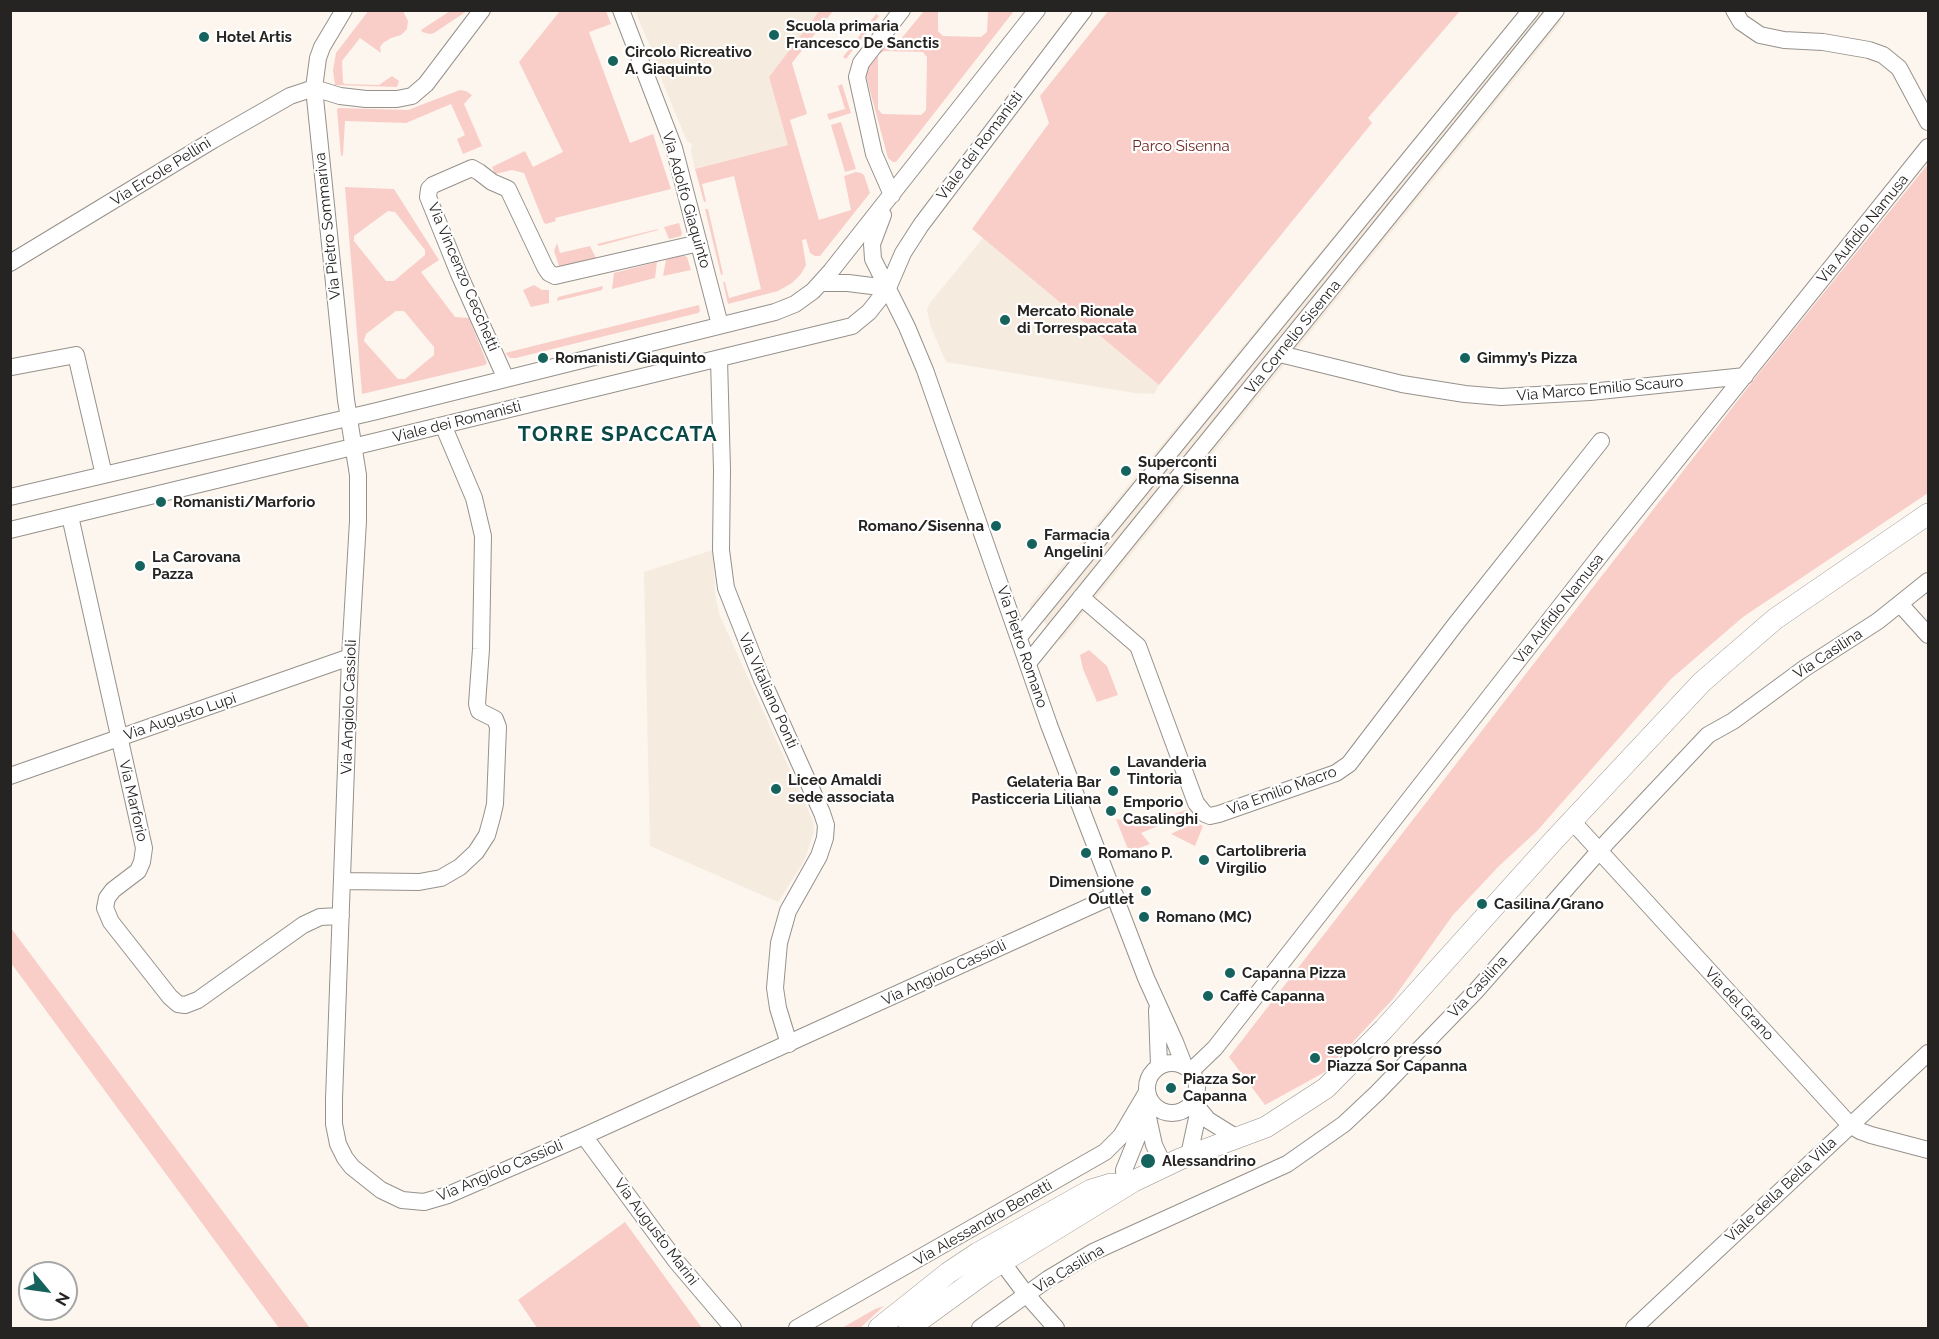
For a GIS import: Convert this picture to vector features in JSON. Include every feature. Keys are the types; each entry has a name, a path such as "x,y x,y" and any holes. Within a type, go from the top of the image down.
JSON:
{"main road":[{"path":"909,1329 1002,1262 1125,1186 1189,1155 1266,1127 1313,1098 1384,1029 1676,708 1744,644 1783,614 1929,514"},
{"path":"879,1329 934,1284 978,1253 1091,1190 1111,1184 1125,1186"}],"street":[{"path":"314,88 340,96 366,99 397,99 412,96 426,84 482,10"},
{"name":"Via Adolfo Giaquinto","path":"621,10 674,148 720,325"},
{"path":"891,195 874,154 857,77 861,63 902,10"},
{"name":"Viale dei Romanisti","path":"10,496 348,417 787,308 803,299 821,283 1037,10"},
{"name":"Viale dei Romanisti","path":"10,530 852,326 869,312 888,288 903,254 921,225 1084,10"},
{"name":"Via Cornelio Sisenna","path":"1019,637 1531,10"},
{"name":"Via Cornelio Sisenna","path":"1028,663 1556,10"},
{"path":"1734,10 1741,22 1760,34 1784,40 1823,42 1869,50 1883,55 1899,68 1929,122"},
{"name":"Via Pietro Sommariva","path":"337,14 318,58 314,88 348,417 354,447"},
{"name":"Via Ercole Pellini","path":"10,263 253,117 290,96 314,88"},
{"name":"Via Aufidio Namusa","path":"1187,1068 1215,1048 1606,548 1929,147"},
{"name":"Via Vincenzo Cecchetti","path":"506,378 459,274 428,197 429,189 433,185 472,168 492,182 508,189 547,271 555,276 568,275 699,243"},
{"name":"Viale dei Romanisti","path":"888,288 874,263 872,250 879,224 891,195"},
{"path":"821,283 848,283 888,288"},
{"name":"Via Pietro Romano","path":"888,288 925,370 1049,725 1157,1006 1187,1068"},
{"name":"Via Marco Emilio Scauro","path":"1280,354 1402,384 1501,397 1590,392 1744,376"},
{"path":"12,367 76,355 104,475"},
{"name":"Via Vitaliano Ponti","path":"719,359 722,550 729,602 826,825 825,838 819,856 788,911 778,943 775,988 778,1008 789,1044"},
{"path":"343,881 419,882 441,878 460,867 476,852 487,835 492,817 495,797 497,723 492,716 480,711 477,704 482,637 483,536 474,498 443,425"},
{"name":"Via Emilio Macro","path":"1081,597 1138,646 1196,803 1205,814 1210,816 1219,814 1336,773 1349,764 1455,625 1601,441"},
{"name":"Via Angiolo Cassioli","path":"354,447 358,475 358,521 350,657 334,1117 340,1150 359,1174 394,1198 424,1202 448,1196 1115,895"},
{"name":"Via Marforio","path":"70,516 144,852 140,867 110,893 105,903 111,922 174,1001 185,1005 198,1000 310,920 341,916"},
{"name":"Via Casilina","path":"980,1329 1026,1294 1093,1252 1287,1164 1344,1124 1377,1094 1475,992 1599,852 1708,735 1878,621 1929,580"},
{"path":"1900,604 1929,635"},
{"name":"Via Augusto Lupi","path":"10,776 350,657"},
{"name":"Via del Grano","path":"1572,821 1850,1125 1871,1135 1929,1150"},
{"name":"Via Pietro Romano","path":"1157,1006 1159,1066"},
{"name":"Viale della Bella Villa","path":"1634,1329 1929,1053"},
{"path":"1164,1166 1154,1145 1148,1102 1149,1078 1159,1066 1171,1062 1187,1068 1197,1085 1197,1104 1189,1155"},
{"path":"1148,1102 1172,1113 1183,1111 1197,1104"},
{"path":"1125,1186 1124,1170 1148,1102"},
{"name":"Via Alessandro Benetti","path":"797,1329 1105,1152 1148,1102"},
{"path":"1197,1104 1211,1123 1237,1138"},
{"name":"Via Augusto Marini","path":"584,1136 676,1261 732,1327"},
{"path":"1002,1262 1056,1329"}],"shaded area":[{"path":"635,11 820,11 769,77 788,145 695,169 691,151 692,144 687,141 661,77 663,68 658,65"},
{"path":"1519,11 1550,11 1562,21 1061,641 1029,606"},
{"name":"Mercato Rionale di Torrespaccata","path":"983,238 1159,385 1154,394 1135,393 946,362 931,327 927,310 930,303"},
{"path":"713,550 715,594 719,614 813,821 814,832 804,861 778,902 650,846 644,572"}],"green space":[{"path":"369,10 403,11 408,21 407,29 401,35 383,43 380,47 381,53 360,38 342,61 343,82 344,84 379,85 392,76 399,81 397,87 335,85 333,70 336,53"},
{"path":"820,10 833,11 792,63 807,114 790,120 819,220 851,210 844,176 856,172 861,173 864,175 870,193 820,256 810,253 806,239 802,240 806,265 792,283 778,291 728,304 723,282 725,282 729,298 761,289 734,176 702,184 706,201 704,202 695,169 788,145 769,77"},
{"name":"Parco Sisenna","path":"1109,10 1460,11 1368,118 1372,123 1159,385 972,229 1049,123 1040,96"},
{"path":"450,11 467,11 434,33 422,32 421,30"},
{"path":"560,11 606,11 611,24 589,32 630,143 653,134 671,189 555,218 556,221 546,224 524,173 512,170 495,174 492,167 525,151 533,167 563,152 519,62"},
{"path":"924,11 938,11 938,31 943,36 981,37 987,32 988,11 1014,11 896,162 888,158 865,72 878,55 886,45 896,45","holes":["884,51 923,52 927,57 926,110 921,115 882,114 878,109 878,55"]},
{"path":"876,14 879,16 846,59 843,57"},
{"path":"842,84 851,113 829,120 827,114 845,109 838,86"},
{"path":"460,90 472,95 464,104 482,146 463,154 457,139 465,135 451,104 406,123 345,121 343,155 341,156 338,108 408,110"},
{"path":"841,122 856,169 845,172 831,125"},
{"path":"1928,164 1928,493 1743,617 1671,679 1537,831 1499,866 1453,915 1393,999 1325,1072 1265,1105 1229,1057 1759,373"},
{"path":"345,187 394,189 439,260 421,272 455,317 469,318 487,363 362,394","holes":["388,211 395,212 425,250 425,255 394,281 386,281 354,241 354,236","396,311 404,311 434,347 434,355 405,379 398,379 364,341 366,334"]},
{"path":"705,209 708,209 723,274 721,275"},
{"path":"679,223 681,236 669,239 664,227"},
{"path":"658,229 599,246 597,244"},
{"path":"557,243 560,253 590,246 597,260 560,269 554,251"},
{"path":"682,255 687,257 691,270 663,276 666,260"},
{"path":"657,262 655,278 612,289 614,273"},
{"path":"534,285 542,290 549,290 549,303 531,307 523,290"},
{"path":"603,286 602,290 557,301 558,297"},
{"path":"699,305 698,313 516,358 510,358 505,353"},
{"path":"1089,650 1107,666 1118,695 1097,702 1083,669 1080,655"},
{"path":"1186,810 1191,812 1141,833 1150,844 1129,852 1116,819 1151,826 1157,820"},
{"path":"1195,822 1203,826 1195,846 1171,834"},
{"path":"11,928 310,1328 279,1328 11,963"},
{"path":"625,1222 702,1328 537,1328 518,1300"},
{"path":"884,1306 860,1328 842,1328 875,1309"}],"place":[{"name":"Scuola primaria Francesco De Sanctis","path":"774,35"},
{"name":"Hotel Artis","path":"204,37"},
{"name":"Circolo Ricreativo A. Giaquinto","path":"613,61"},
{"name":"Mercato Rionale di Torrespaccata","path":"1005,320"},
{"name":"Romanisti/Giaquinto","path":"543,358"},
{"name":"Gimmy’s Pizza","path":"1465,358"},
{"name":"Superconti Roma Sisenna","path":"1126,471"},
{"name":"Romanisti/Marforio","path":"161,502"},
{"name":"Romano/Sisenna","path":"996,526"},
{"name":"Farmacia Angelini","path":"1032,544"},
{"name":"La Carovana Pazza","path":"140,566"},
{"name":"Lavanderia Tintoria","path":"1115,771"},
{"name":"Liceo Amaldi sede associata","path":"776,789"},
{"name":"Gelateria Bar Pasticceria Liliana","path":"1113,791"},
{"name":"Emporio Casalinghi","path":"1111,811"},
{"name":"Romano P.","path":"1086,853"},
{"name":"Cartolibreria Virgilio","path":"1204,860"},
{"name":"Dimensione Outlet","path":"1146,891"},
{"name":"Casilina/Grano","path":"1482,904"},
{"name":"Romano (MC)","path":"1144,917"},
{"name":"Capanna Pizza","path":"1230,973"},
{"name":"Caffè Capanna","path":"1208,996"},
{"name":"sepolcro presso Piazza Sor Capanna","path":"1315,1058"},
{"name":"Piazza Sor Capanna","path":"1171,1088"},
{"name":"Alessandrino","path":"1148,1161"}],"district":[{"name":"TORRE SPACCATA","path":"618,435"}]}
